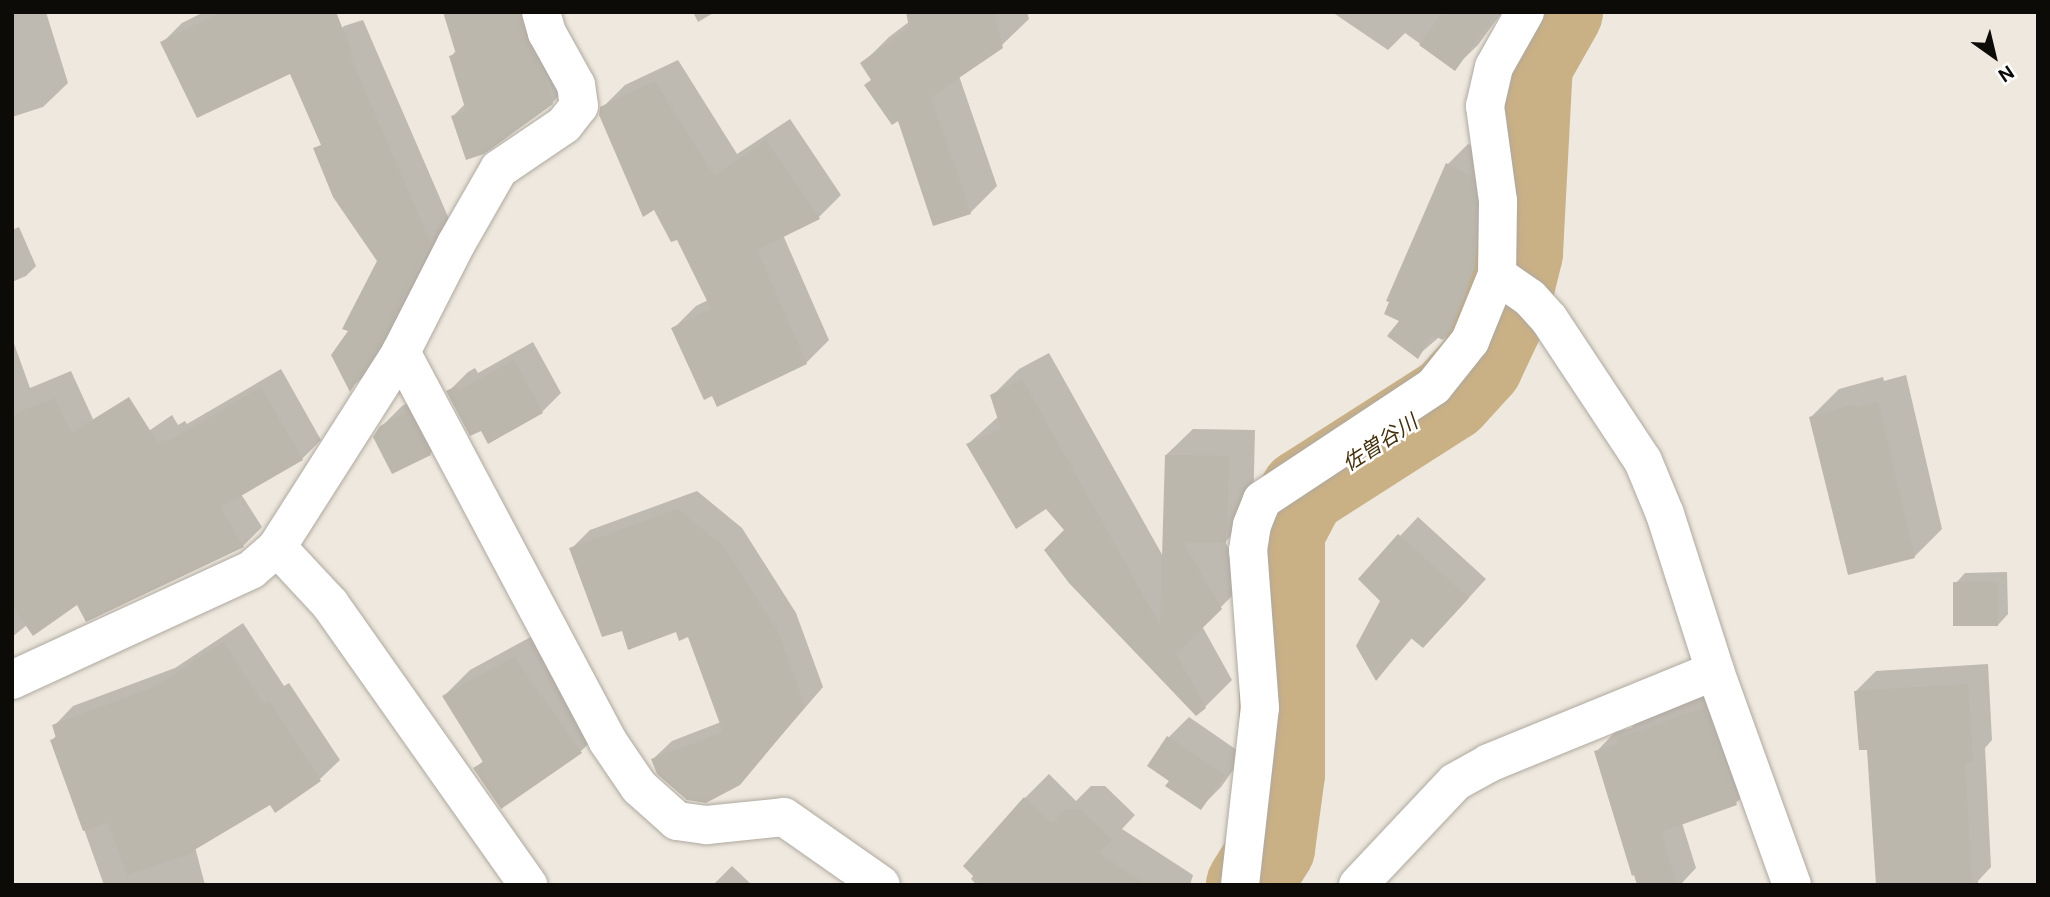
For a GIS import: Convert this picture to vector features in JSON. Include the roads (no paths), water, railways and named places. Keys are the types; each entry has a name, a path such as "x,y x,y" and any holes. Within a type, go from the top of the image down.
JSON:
{"street":[{"path":"12,680 251,570 277,547 401,352 456,244 499,169 564,125 579,106 576,85 547,33 541,12"},
{"path":"1525,12 1494,67 1485,106 1511,285 1549,319 1643,461 1665,513 1715,671 1792,885"},
{"path":"1240,885 1260,708 1248,550 1252,525 1262,500 1434,386 1511,285"},
{"path":"401,352 607,740 639,787 677,821 707,825 784,817 881,885"},
{"path":"277,547 330,604 528,885"},
{"path":"1358,885 1455,782 1489,763 1715,671"}],"waterway":[{"name":"佐曽谷川","path":"1249,885 1272,848 1282,774 1282,532 1303,492 1450,398 1480,365 1506,310 1520,253 1530,65 1560,12"}]}
